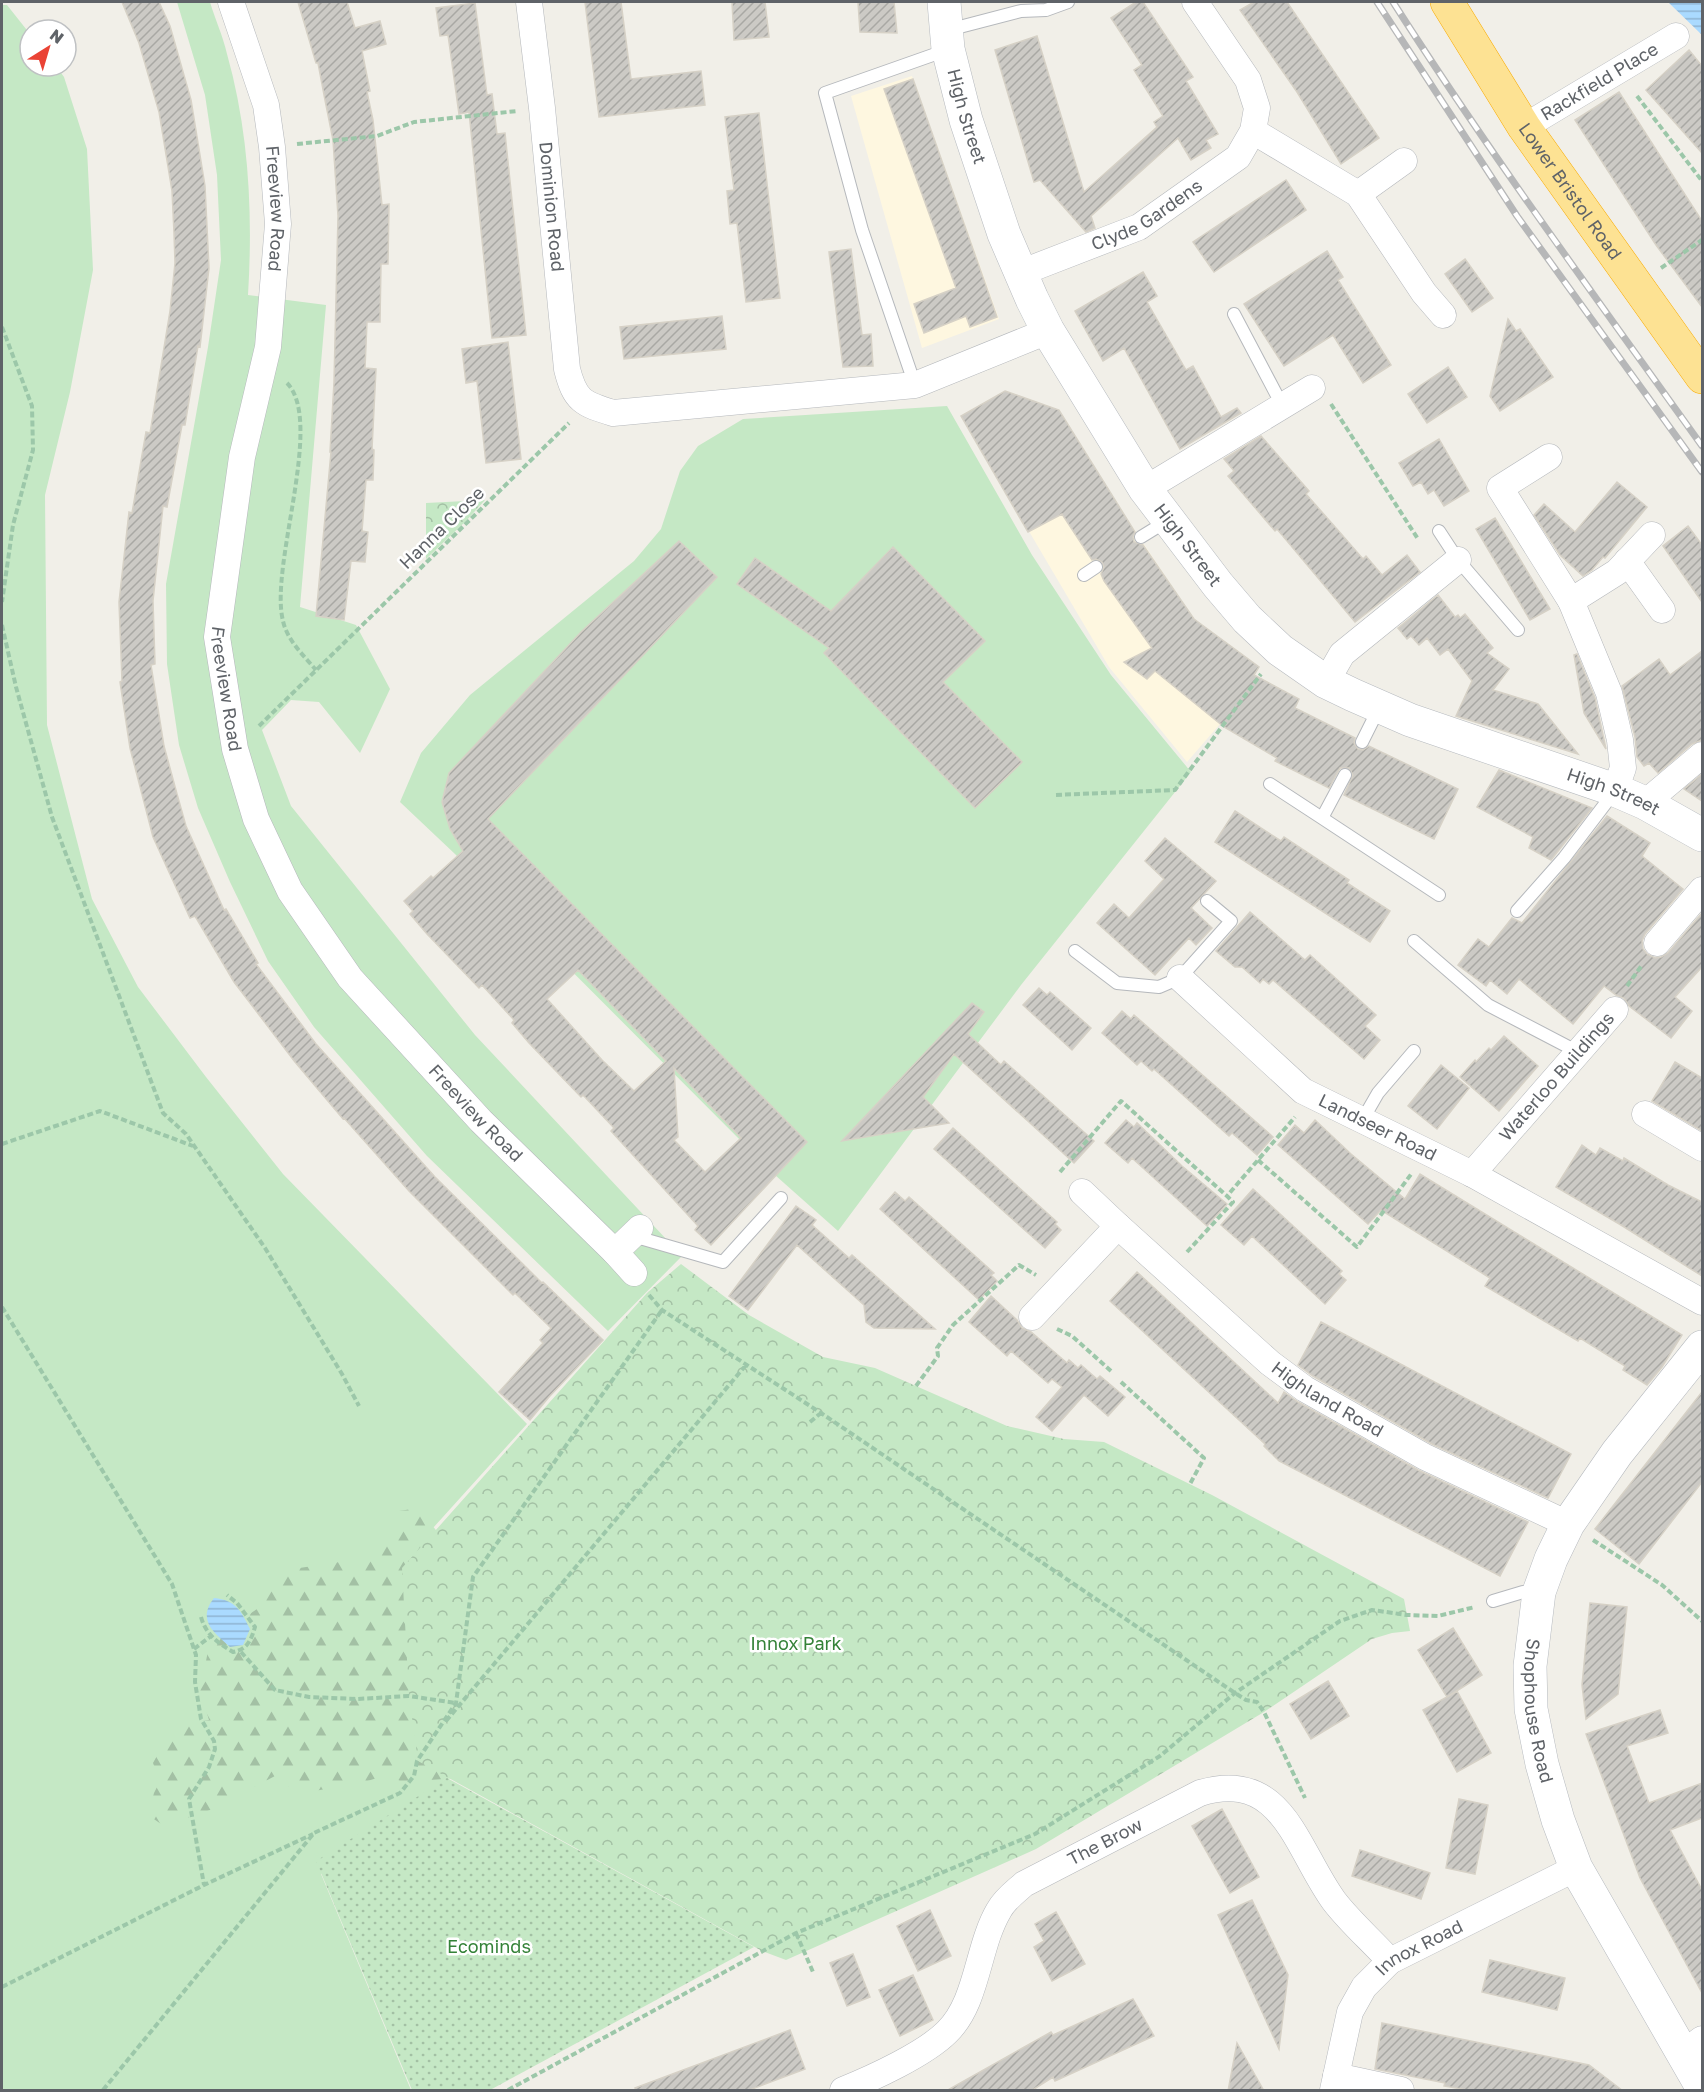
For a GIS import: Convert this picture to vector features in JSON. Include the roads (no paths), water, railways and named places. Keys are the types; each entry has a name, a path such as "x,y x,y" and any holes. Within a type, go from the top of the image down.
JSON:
{"highway":[{"name":"Lower Bristol Road","path":"1447,2 1524,127 1702,377"}],"street":[{"name":"Freeview Road","path":"231,2 266,105 278,224 268,347 242,457 217,637 235,749 256,819 290,891 350,978 481,1121 629,1238 634,1273"},
{"name":"Dominion Road","path":"529,2 542,108 567,369 571,385 578,398 587,406 613,413 915,385"},
{"name":"Clyde Gardens","path":"1020,273 1139,227 1238,158 1253,131 1257,108 1248,80 1195,2"},
{"name":"High Street","path":"946,27 966,120 1004,234 1020,273 1048,331 1145,489 1154,528 1225,594 1247,619 1280,650 1326,682 1410,720 1630,797 1702,835"},
{"name":"Rackfield Place","path":"1524,127 1676,36"},
{"path":"1253,131 1358,194 1424,293 1443,315"},
{"path":"1358,194 1404,161"},
{"path":"915,385 1048,331"},
{"path":"1145,489 1312,388"},
{"path":"1549,457 1500,488 1571,601 1609,693 1630,797 1702,755"},
{"path":"1571,601 1617,572 1652,535"},
{"path":"1627,561 1662,610"},
{"path":"1326,682 1342,654 1450,567"},
{"path":"1657,944 1702,890"},
{"name":"Landseer Road","path":"1180,978 1303,1091 1472,1174 1702,1302"},
{"name":"Waterloo Buildings","path":"1472,1174 1580,1053 1615,1010"},
{"path":"1645,1114 1702,1148"},
{"name":"Highland Road","path":"1082,1192 1270,1363 1305,1389 1425,1457 1568,1524"},
{"path":"1032,1317 1118,1226"},
{"name":"Shophouse Road","path":"1702,1347 1617,1453 1568,1524 1551,1559 1539,1592 1530,1666 1531,1709 1542,1764 1558,1820 1576,1868 1693,2046 1702,2087"},
{"name":"The Brow","path":"843,2091 930,2047 948,2031 960,2015 969,1997 975,1973 998,1911 1008,1898 1024,1884 1200,1792 1219,1787 1243,1788 1266,1799 1286,1819 1335,1902 1390,1961"},
{"name":"Innox Road","path":"1334,2084 1350,2012 1364,1987 1390,1961 1576,1868"},
{"path":"1334,2084 1401,2091"}],"lane":[{"path":"915,385 862,230 825,93 946,27 1021,11 1046,10 1068,2"},
{"path":"1234,314 1282,405"},
{"path":"1439,531 1450,567 1518,630"},
{"path":"1084,575 1096,567"},
{"path":"1362,742 1380,707"},
{"path":"1322,818 1345,775"},
{"path":"1270,784 1439,895"},
{"path":"1517,912 1564,858 1630,797"},
{"path":"1075,951 1117,983 1159,987 1180,978 1231,921 1207,901"},
{"path":"1414,941 1488,1005 1580,1053"},
{"path":"1363,1119 1378,1093 1414,1051"},
{"path":"629,1238 723,1262 781,1198"},
{"path":"1493,1601 1523,1592 1539,1592"}],"water":[{"path":"1668,2 1702,2 1702,35"},
{"path":"214,1598 233,1604 244,1617 250,1629 243,1645 230,1647 209,1625 207,1613"}],"railway":[{"path":"1377,2 1517,216 1702,472"},
{"path":"1393,2 1506,171 1702,446"}],"park label":[{"name":"Innox Park","path":"796,1644"},
{"name":"Ecominds","path":"489,1947"}]}
